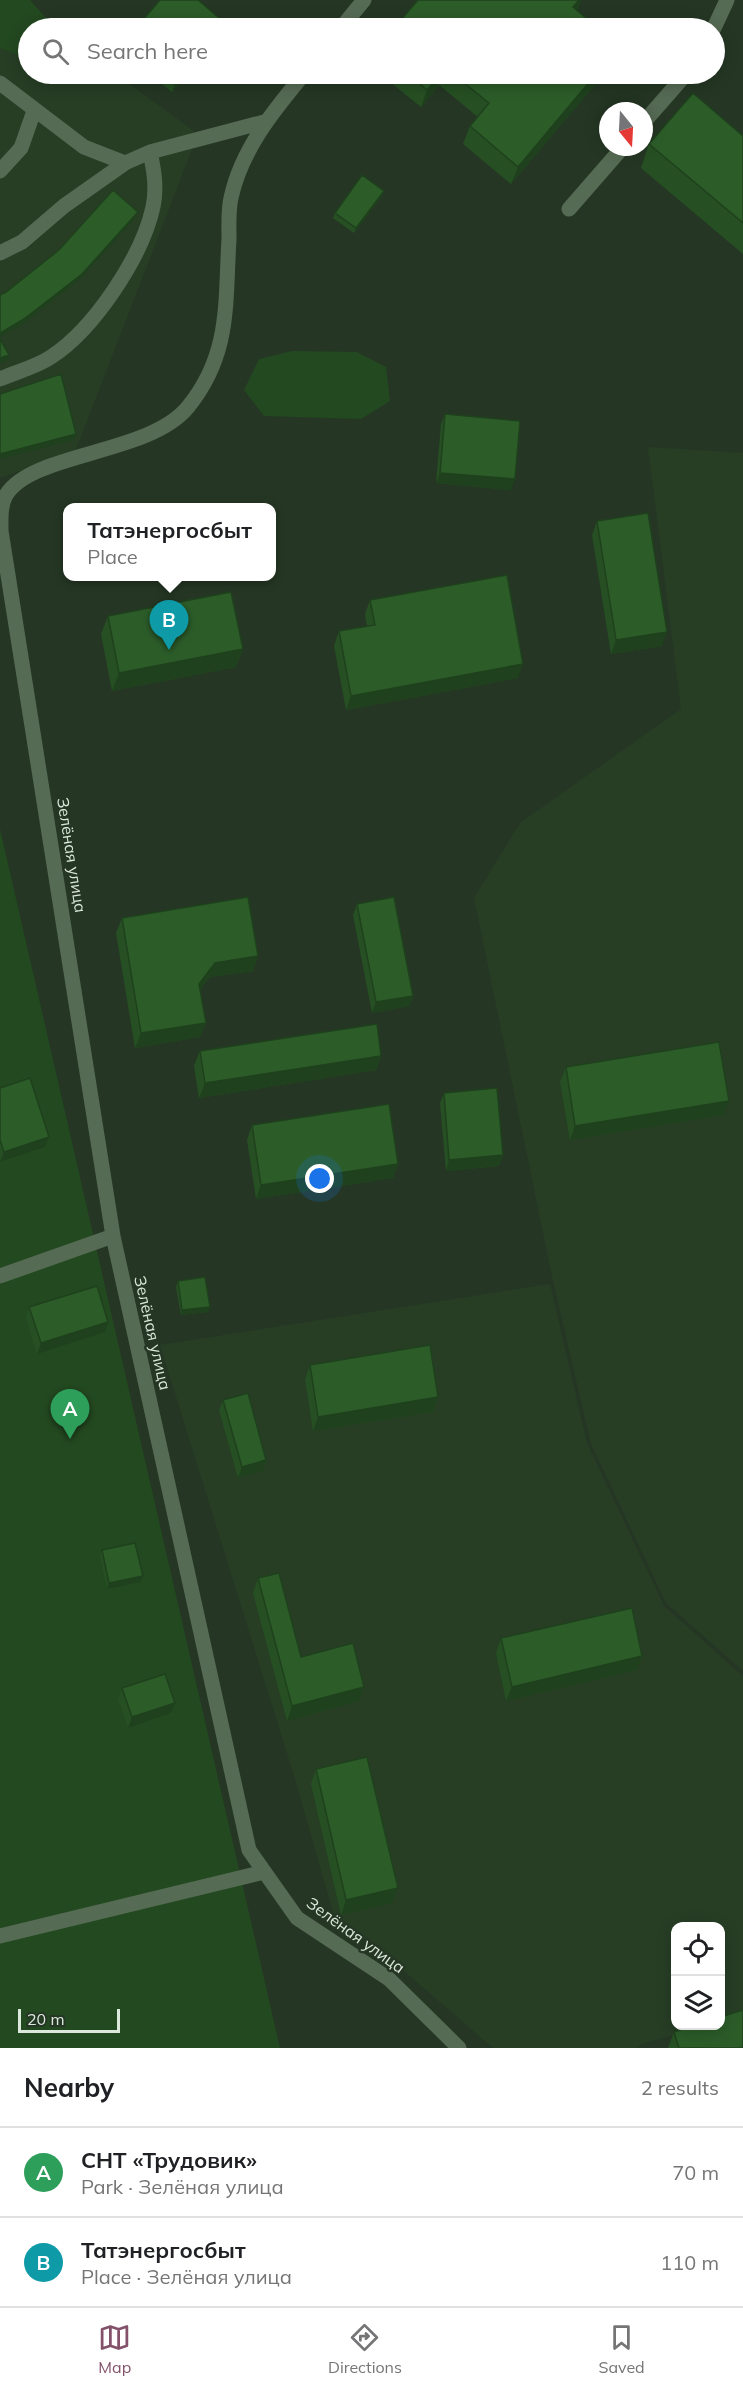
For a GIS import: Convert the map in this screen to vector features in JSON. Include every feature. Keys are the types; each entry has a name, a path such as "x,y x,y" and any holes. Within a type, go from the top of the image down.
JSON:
{"street":[{"path":"349,18 364,0"},
{"path":"719,18 727,0"},
{"path":"0,83 84,147 125,163"},
{"path":"3,495 19,481 39,471 132,441 163,428 186,410 208,380 220,348 224,323 231,198 244,161 264,122 296,84"},
{"path":"653,112 677,84"},
{"path":"0,171 21,148 34,111"},
{"path":"0,253 22,242 64,206 125,163 150,152 264,122"},
{"path":"0,379 51,357 98,314 117,286 142,239 153,206 156,177 150,152"},
{"path":"569,209 615,156"},
{"name":"Зелёная улица","path":"3,495 0,514 1,531 113,1236 249,1850 297,1918 389,1979 459,2048"},
{"path":"0,1276 113,1236"},
{"path":"0,1936 264,1872"}],"shaded area":[{"path":"0,0 17,0 41,18 18,18 18,84 130,84 198,134 75,452 0,478"},
{"path":"0,0 30,0 46,18 18,18 18,55 0,48"},
{"path":"292,351 357,352 386,367 390,401 361,419 264,416 244,390 259,359"},
{"path":"648,447 743,453 743,1671 666,1603 591,1444 553,1281 474,898 520,823 681,709"},
{"path":"0,829 280,2048 0,2048"},
{"path":"550,1284 587,1443 664,1606 743,1676 743,2016 725,2021 725,1922 671,1922 671,2030 693,2030 644,2043 636,2048 493,2048 381,1951 334,1916 295,1779 160,1345"}],"building":[{"path":"160,0 198,0 219,18 145,18"},
{"path":"418,0 579,0 573,7 586,18 403,18"},
{"path":"420,84 432,84 427,90"},
{"path":"465,84 588,84 518,167 470,126 489,103"},
{"path":"693,93 743,136 743,223 653,147 653,139"},
{"path":"362,175 384,191 356,228 335,213"},
{"path":"113,190 138,212 82,274 24,319 0,333 0,295 59,250"},
{"path":"0,339 9,355 0,358"},
{"path":"61,374 76,434 0,454 0,394"},
{"path":"445,414 520,421 515,479 440,473"},
{"path":"648,513 667,632 616,640 597,521"},
{"path":"507,575 523,664 351,696 339,631 375,625 370,600"},
{"path":"231,592 243,649 119,673 108,616"},
{"path":"248,897 258,956 215,963 199,984 206,1023 141,1033 122,918"},
{"path":"394,897 413,996 376,1002 357,904"},
{"path":"377,1024 381,1056 205,1083 200,1051"},
{"path":"719,1042 729,1101 575,1126 566,1067"},
{"path":"30,1078 49,1137 4,1152 0,1140 0,1088"},
{"path":"497,1088 503,1155 449,1160 444,1093"},
{"path":"389,1104 398,1164 261,1185 252,1125"},
{"path":"205,1277 210,1307 182,1310 178,1281"},
{"path":"97,1286 108,1322 41,1343 29,1307"},
{"path":"430,1345 438,1397 318,1417 310,1365"},
{"path":"248,1393 266,1460 242,1467 223,1400"},
{"path":"135,1543 143,1576 109,1583 102,1550"},
{"path":"279,1573 301,1657 353,1643 364,1687 292,1706 258,1578"},
{"path":"632,1608 642,1656 512,1687 501,1638"},
{"path":"165,1674 175,1703 132,1717 122,1688"},
{"path":"367,1757 398,1888 346,1900 316,1769"},
{"path":"743,2010 743,2048 679,2048 674,2032 725,2030 725,2015"}],"place":[{"name":"Татэнергосбыт","path":"169,650"},
{"name":"СНТ «Трудовик»","path":"70,1439"}]}
